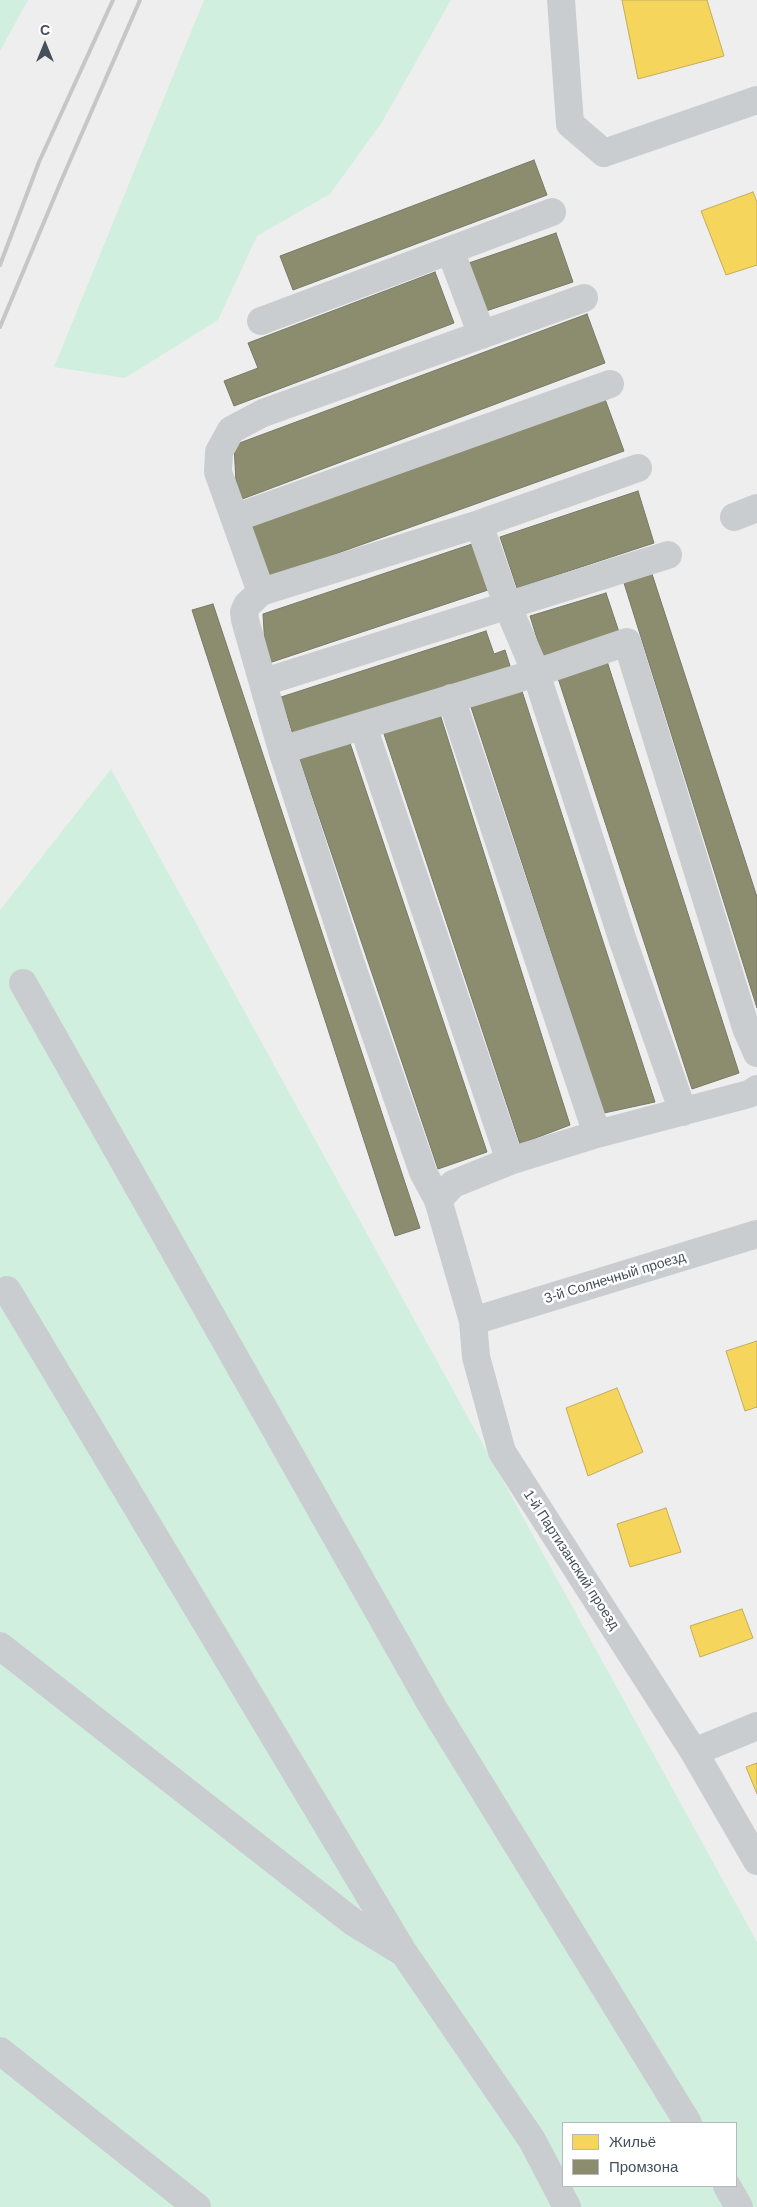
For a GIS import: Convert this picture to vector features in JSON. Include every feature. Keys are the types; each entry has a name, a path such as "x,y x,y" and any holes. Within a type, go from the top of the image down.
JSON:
{"street":[{"path":"561,0 570,124 604,153 757,100"},
{"path":"261,320 552,212"},
{"path":"450,250 482,335"},
{"path":"584,298 263,413 231,430 219,452 218,472 261,592 479,524 638,468"},
{"path":"235,518 610,384"},
{"path":"479,524 508,607 536,673 622,938 683,1112"},
{"path":"264,682 508,607 668,555"},
{"name":"1-й Партизанский проезд","path":"261,592 247,604 244,612 282,750 353,970 424,1172 438,1200 473,1321 476,1357 502,1452 694,1752 757,1861"},
{"path":"282,750 536,673 627,642 746,1028 757,1053"},
{"path":"451,698 598,1134"},
{"path":"363,726 510,1161"},
{"path":"23,984 432,1706 687,2122"},
{"path":"438,1200 453,1184 510,1161 598,1134 749,1094 757,1089"},
{"name":"3-й Солнечный проезд","path":"473,1321 757,1234"},
{"path":"7,1290 404,1953 532,2140 567,2207"},
{"path":"0,1646 353,1922 404,1953"},
{"path":"694,1752 757,1726"},
{"path":"0,2051 198,2207"},
{"path":"728,2187 739,2207"}],"green space":[{"path":"0,0 28,0 0,51"},
{"path":"204,0 451,0 382,122 330,194 257,236 218,320 125,378 54,367"},
{"path":"111,769 757,1942 757,2207 0,2207 0,910"}],"building: Жильё":[{"path":"622,0 707,0 724,56 638,79"},
{"path":"753,192 757,202 757,265 726,275 701,211"},
{"path":"757,1341 757,1407 745,1411 726,1351"},
{"path":"617,1388 643,1452 588,1476 566,1408"},
{"path":"666,1508 681,1552 630,1567 617,1524"},
{"path":"742,1609 753,1638 700,1657 690,1626"},
{"path":"757,1763 757,1794 746,1767"}],"building: Промзона":[{"path":"534,160 547,195 293,290 280,256"},
{"path":"556,233 573,282 483,312 466,264"},
{"path":"435,272 454,323 234,406 224,381 258,368 248,343"},
{"path":"587,314 605,363 237,501 234,445"},
{"path":"605,399 624,451 268,578 250,525"},
{"path":"638,491 654,543 517,588 500,537"},
{"path":"478,542 494,588 266,664 263,614"},
{"path":"652,574 757,897 757,1008 624,583"},
{"path":"606,593 620,635 543,658 530,616"},
{"path":"213,604 420,1228 395,1236 192,610"},
{"path":"486,631 494,654 505,650 511,669 294,738 281,697"},
{"path":"606,658 739,1073 692,1089 557,675"},
{"path":"520,685 655,1102 604,1113 469,701"},
{"path":"439,711 570,1125 520,1144 382,728"},
{"path":"349,740 487,1152 438,1169 299,757"}],"railway":[{"path":"0,265 39,162 113,0"},
{"path":"0,327 140,0"}]}
